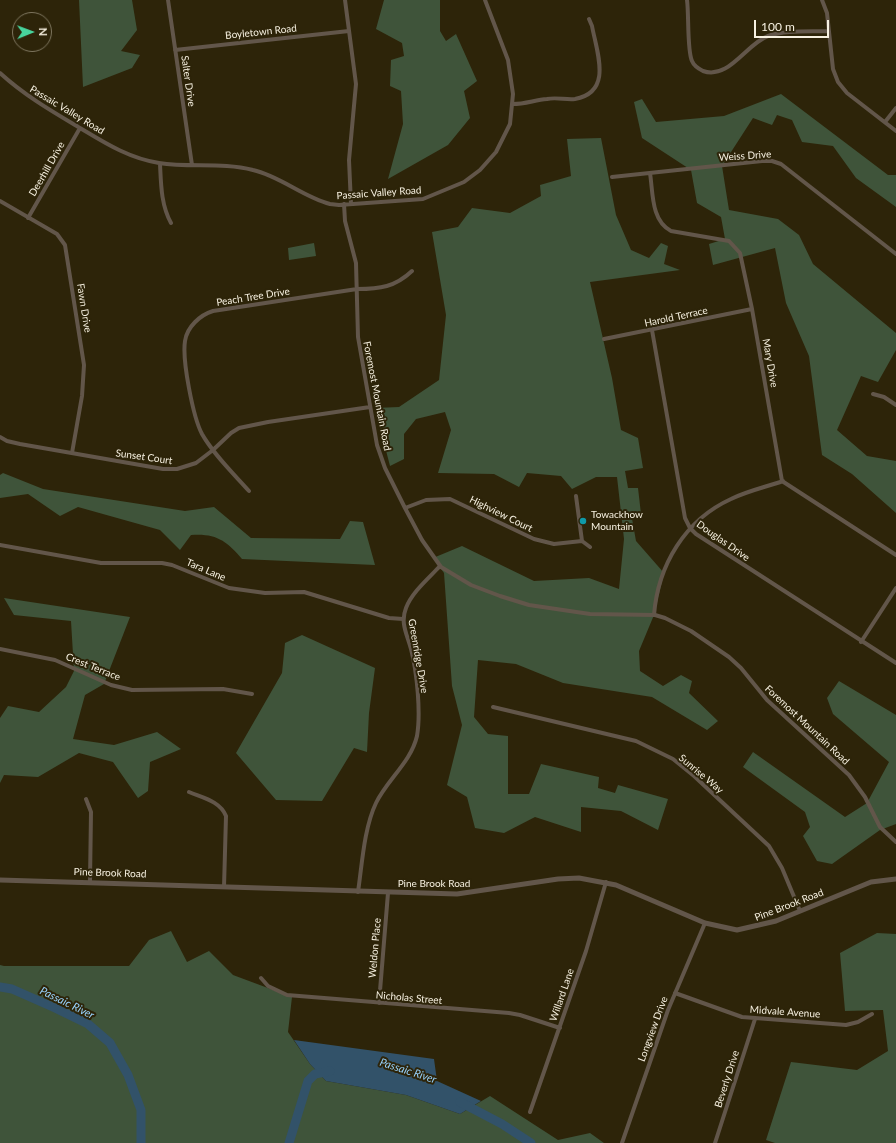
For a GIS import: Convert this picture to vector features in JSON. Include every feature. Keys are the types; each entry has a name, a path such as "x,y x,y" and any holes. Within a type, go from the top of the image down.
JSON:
{"street":[{"name":"Salter Drive","path":"168,0 192,165"},
{"path":"345,0 356,84 349,154 351,204"},
{"name":"Passaic Valley Road","path":"0,73 28,97 124,154 160,164 235,166 255,170 318,200 330,204 423,199 464,182 480,170 502,143 510,124 513,104 508,60 486,0"},
{"path":"687,0 691,60 698,68 708,72 718,72 727,68 754,44 766,36 786,32 829,31"},
{"path":"822,0 827,13 833,69 838,82 847,93 896,131"},
{"path":"513,104 527,104 546,99 575,99 588,95 593,90 599,82 600,75 592,26 589,19"},
{"name":"Boyletown Road","path":"175,50 349,31"},
{"path":"885,122 896,108"},
{"name":"Deerhill Drive","path":"28,218 80,128"},
{"name":"Weiss Drive","path":"612,177 762,161 775,161 781,164 896,254"},
{"path":"160,164 165,212 171,223"},
{"name":"Mary Drive","path":"650,173 657,216 665,227 671,231 729,241 737,248 742,260 752,309 783,482"},
{"name":"Fawn Drive","path":"0,202 59,236 65,245 84,365 82,396 72,453"},
{"name":"Foremost Mountain Road","path":"344,204 345,221 356,262 358,337 370,407 381,458 422,540 440,566 458,579 471,585 529,605 590,614 654,615 665,618 691,631 730,658 741,668 767,700 849,775 865,797 880,827 896,842"},
{"name":"Peach Tree Drive","path":"249,491 213,450 202,433 192,400 184,352 185,340 194,324 204,315 213,311 357,289 380,288 396,284 412,271"},
{"name":"Harold Terrace","path":"604,339 752,309"},
{"name":"Douglas Drive","path":"652,330 685,518 690,528 708,542 861,642 896,663"},
{"path":"873,394 884,397 896,405"},
{"name":"Sunset Court","path":"0,437 7,441 20,444 170,470 190,466 213,450 231,433 239,428 268,422 370,407"},
{"path":"654,615 660,580 672,554 697,520 730,499 783,482 896,555"},
{"path":"576,496 582,541 590,547"},
{"name":"Highview Court","path":"405,508 426,500 450,499 534,539 554,544 582,541"},
{"name":"Tara Lane","path":"0,545 101,563 162,563 177,567 229,588 265,593 304,592 389,618 403,619"},
{"name":"Greenridge Drive","path":"358,892 372,812 384,790 410,754 417,734 418,704 411,649 404,630 403,619 405,609 411,597 440,566"},
{"path":"861,642 896,588"},
{"name":"Crest Terrace","path":"0,649 54,660 111,685 132,690 223,689 252,694"},
{"name":"Sunrise Way","path":"494,707 636,741 673,759 694,776 768,846 782,868 800,911"},
{"path":"189,792 215,803 223,810 226,816 224,887"},
{"path":"86,799 91,812 90,882"},
{"name":"Pine Brook Road","path":"0,880 388,893 474,893 568,879 592,880 606,882 705,923 730,930 743,930 763,925 870,882 896,879"},
{"name":"Willard Lane","path":"530,1112 586,951 606,882"},
{"name":"Weldon Place","path":"379,1003 388,893"},
{"name":"Longview Drive","path":"622,1143 675,993 705,923"},
{"name":"Nicholas Street","path":"262,978 274,990 287,995 509,1013 560,1028"},
{"name":"Midvale Avenue","path":"675,993 720,1010 754,1019 846,1025 858,1022 872,1014"},
{"name":"Beverly Drive","path":"715,1143 754,1019"}],"green space":[{"path":"79,0 132,0 137,30 121,51 140,55 132,68 83,87"},
{"path":"384,0 440,0 440,31 446,41 456,34 477,81 464,91 470,118 448,145 388,179 403,124 401,91 390,86 391,60 404,56 402,43 376,29"},
{"path":"781,94 888,175 896,175 896,207 856,178 833,146 802,142 792,120 777,115 772,125 753,118 722,166 729,210 778,219 799,235 813,264 896,333 896,350 878,382 861,376 837,430 867,456 896,461 896,513 852,474 822,455 809,356 786,303 775,248 713,265 709,244 725,239 721,217 697,203 691,170 642,138 634,102 642,99 656,122 724,116"},
{"path":"601,138 616,215 631,250 649,258 661,243 668,246 664,264 680,270 590,282 612,378 621,430 638,438 643,468 625,471 628,488 638,488 641,514 631,513 636,541 664,573 654,615 639,651 640,671 663,686 681,675 692,681 689,693 718,721 707,730 652,697 563,683 516,664 478,660 474,717 488,734 508,736 508,794 529,794 541,764 599,777 598,788 615,793 618,785 668,799 658,830 621,811 581,807 581,832 535,817 504,833 475,828 467,797 447,785 462,725 452,686 444,573 433,558 462,546 534,581 589,578 619,589 624,539 617,477 596,477 572,489 561,476 527,473 519,487 494,474 438,473 451,430 445,412 416,419 404,434 404,459 390,466 375,408 399,407 439,380 446,315 432,232 458,227 472,208 510,213 541,196 540,185 571,176 567,139"},
{"path":"314,243 316,256 289,260 288,248"},
{"path":"3,473 43,489 185,511 214,507 251,538 340,539 350,521 363,522 375,565 242,559 226,543 207,535 191,535 180,550 160,530 78,507 60,516 28,494 0,498 0,475"},
{"path":"4,598 130,617 104,684 85,695 73,739 114,745 157,732 181,749 150,762 148,791 138,798 113,762 79,753 38,777 4,775 0,783 0,718 8,706 39,712 66,687 74,671 71,621 14,615"},
{"path":"302,635 375,668 369,713 367,752 354,748 322,801 276,800 236,753 282,673 285,643"},
{"path":"839,681 896,715 896,824 880,830 832,864 817,861 803,836 810,827 805,812 743,767 753,752 845,817 867,803 889,762 833,714 827,698"},
{"path":"171,931 187,962 209,951 233,975 292,997 288,1032 310,1064 326,1081 406,1095 460,1114 490,1096 558,1140 590,1133 604,1143 0,1143 0,965 129,966 149,940"},
{"path":"877,933 896,934 896,1143 775,1143 766,1140 791,1062 857,1070 888,1051 883,1010 845,1011 840,953"}],"water":[{"path":"294,1040 434,1059 437,1081 481,1101 460,1114 406,1095 326,1081 310,1064"}],"waterway":[{"name":"Passaic River","path":"0,987 12,989 88,1024 110,1043 128,1075 141,1110 141,1143"},
{"name":"Passaic River","path":"289,1143 308,1081 315,1074 330,1071"},
{"name":"Passaic River","path":"460,1102 502,1124 531,1143"}],"place":[{"name":"Towackhow Mountain","path":"583,521"}]}
